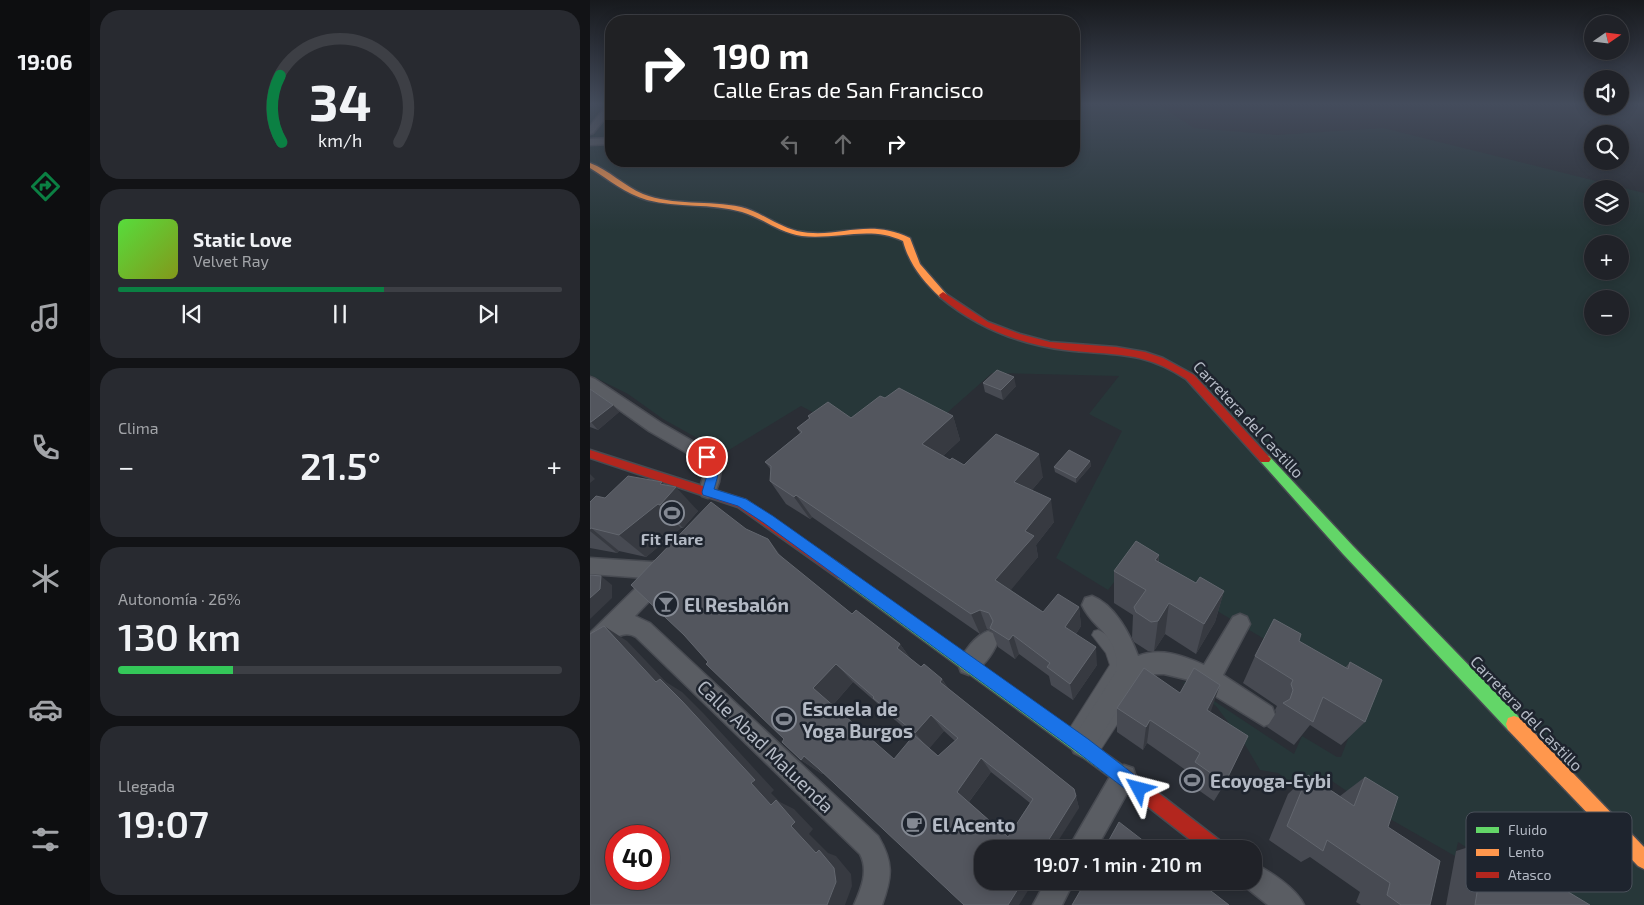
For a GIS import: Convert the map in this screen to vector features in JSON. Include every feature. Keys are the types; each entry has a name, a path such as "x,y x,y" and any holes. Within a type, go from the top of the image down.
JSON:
{"street":[{"name":"Carretera del Castillo","path":"590,165 648,198 749,212 778,228 793,232 821,234 886,230 898,233 907,240 913,265 952,305 984,324 1024,340 1067,347 1133,351 1154,355 1174,364 1190,377 1348,550 1598,812"},
{"path":"590,382 626,408 707,457 712,464 714,472 708,492"},
{"path":"590,454 742,503 764,516 1082,745 1205,840"},
{"path":"718,515 733,500"},
{"path":"590,566 652,570 674,561 590,648"},
{"path":"1092,605 1109,622 1122,643 1128,658 1129,683"},
{"name":"Calle Abad Maluenda","path":"608,630 628,624 636,625 643,630 869,845 877,856 878,873 868,905"},
{"path":"1208,679 1240,624"},
{"path":"969,664 988,641"},
{"path":"1082,745 1142,665 1157,663 1189,668 1264,715"},
{"path":"1086,840 1124,777"},
{"name":"Carretera del Castillo","path":"1632,847 1644,860"},
{"path":"1262,884 1290,905"},
{"path":"1047,905 1056,890"}],"lane":[{"path":"1082,745 1116,666 1111,650 1098,635"}],"shaded area":[{"path":"590,146 605,146 605,167 1080,167 1080,146 1456,146 1592,180 1584,180 1584,225 1629,225 1629,189 1644,193 1644,905 1558,905 1537,892 1632,892 1632,812 1466,812 1466,847 1458,842 1455,856 1376,811 1329,779 1319,803 1278,773 1260,770 1244,743 1216,706 1182,682 1187,683 1294,754 1302,736 1337,757 1341,757 1364,698 1131,560 1108,590 1056,558 1122,431 1089,414 1119,376 992,373 939,420 875,426 832,422 801,406 724,453 663,419 628,394 590,375"}],"building":[{"path":"997,370 1014,377 1001,390 983,383"},
{"path":"899,388 953,416 922,444 950,460 952,458 964,465 996,434 1039,454 1014,482 1051,499 1025,531 1034,536 995,580 1043,612 1058,594 1079,607 1065,627 1096,647 1070,684 1047,667 1050,663 1013,635 1009,640 990,628 993,621 989,613 980,610 971,614 796,495 794,497 770,481 771,466 765,462 802,432 797,428 810,418 808,416 828,402 851,418 880,396 885,398"},
{"path":"590,389 613,405 591,422 590,422"},
{"path":"1069,450 1090,461 1076,478 1054,467"},
{"path":"628,476 662,482 660,484 676,487 660,505 658,504 619,535 590,529 590,502 596,496 605,498"},
{"path":"711,502 746,529 768,539 778,554 852,614 856,610 900,644 897,648 921,667 924,664 942,679 940,682 1074,789 1076,796 1049,840 974,840 974,890 1017,890 1008,905 964,905 819,769 804,756 801,760 782,742 784,739 706,664 708,662 684,635 631,585","holes":["836,664 915,733 931,715 958,738 938,756 914,735 894,759 813,688","981,758 1033,799 1008,837 957,792"]},
{"path":"1136,541 1159,555 1155,560 1196,583 1200,577 1224,591 1204,624 1169,603 1158,621 1151,622 1136,612 1134,607 1146,590 1114,571"},
{"path":"590,575 601,576 600,589 590,598"},
{"path":"1274,619 1301,634 1299,641 1348,669 1350,662 1382,680 1365,722 1323,697 1313,722 1283,703 1290,699 1293,690 1291,684 1293,680 1255,656"},
{"path":"604,626 656,682 660,679 682,701 755,780 751,783 771,805 776,800 795,822 791,826 816,853 819,850 834,868 836,882 827,905 590,905 590,634"},
{"path":"1144,668 1180,693 1194,668 1220,685 1207,710 1248,736 1225,783 1195,762 1200,753 1150,720 1146,727 1117,708"},
{"path":"1308,775 1354,806 1365,777 1398,797 1388,827 1440,861 1430,905 1401,905 1387,895 1390,883 1327,840 1323,851 1287,826"},
{"path":"1119,822 1142,840 1109,840"},
{"path":"1081,890 1210,890 1229,905 1072,905"},
{"path":"1477,892 1568,892 1590,905 1475,905"}],"traffic: fast":[{"path":"1265,459 1348,550 1514,724"},
{"path":"843,574 1120,774"}],"traffic: slow":[{"path":"590,165 641,196 673,202 743,210 795,233 816,234 870,230 895,234 907,240 916,264 925,277 943,295"},
{"path":"1514,724 1598,812"},
{"path":"1632,847 1644,860"}],"traffic: jam":[{"path":"943,295 970,316 1017,337 1050,345 1131,352 1160,360 1174,367 1190,377 1265,459"},
{"path":"590,454 742,503 843,574"},
{"path":"1120,774 1205,840"}],"place":[{"name":"Fit Flare","path":"672,513"},
{"name":"El Resbalón","path":"666,604"},
{"name":"Escuela de Yoga Burgos","path":"784,719"},
{"name":"Ecoyoga-Eybi","path":"1192,780"},
{"name":"El Acento","path":"914,824"}],"route":[{"path":"707,457 712,464 714,472 708,492 742,503 751,508 1082,745 1139,789"}]}
